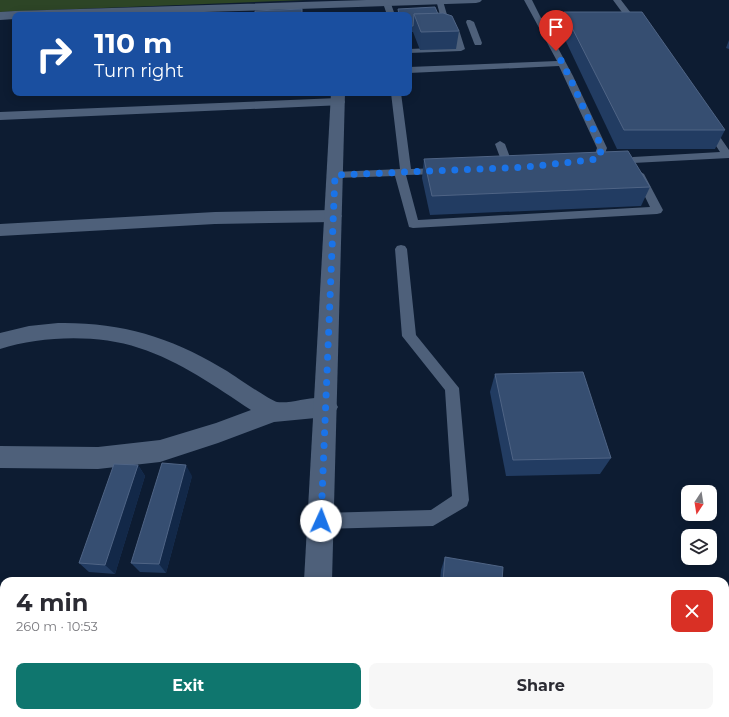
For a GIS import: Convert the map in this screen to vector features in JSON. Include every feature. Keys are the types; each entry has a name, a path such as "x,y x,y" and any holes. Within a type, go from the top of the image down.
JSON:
{"street":[{"path":"172,12 275,10 344,7 387,3 476,0"},
{"path":"0,16 12,15"},
{"path":"0,116 338,98 318,577"},
{"path":"0,230 215,218 333,216"},
{"path":"0,341 22,334 63,331 105,333 144,341 176,354 207,370 273,412"},
{"path":"0,457 98,458 160,452 218,433 273,412 326,407"}],"lane":[{"path":"333,0 344,7"},
{"path":"528,0 562,63 602,148 598,159 575,163"},
{"path":"607,18 633,18 617,0"},
{"path":"412,51 461,49 455,30 447,26 439,1"},
{"path":"387,3 390,12"},
{"path":"538,20 592,18"},
{"path":"470,22 478,43"},
{"path":"412,70 562,63"},
{"path":"396,96 404,172 412,224 657,210 633,160"},
{"path":"600,154 633,160 728,155 702,116"},
{"path":"500,144 506,168 521,167"},
{"path":"335,175 454,170"},
{"path":"321,521 433,518 461,500 452,388 409,336 401,249"}],"green space":[{"path":"0,0 307,0 0,12"}],"building":[{"path":"435,7 438,14 414,14 412,26 412,12 398,12 398,9"},
{"path":"302,9 302,12 255,11"},
{"path":"564,12 642,12 725,130 624,130"},
{"path":"443,13 452,16 459,31 421,32 414,14"},
{"path":"628,151 650,187 432,196 424,159"},
{"path":"583,372 611,458 513,460 495,374"},
{"path":"162,463 186,465 159,564 131,563"},
{"path":"114,464 138,465 105,565 79,563"},
{"path":"445,557 503,567 502,577 443,577"}],"route":[{"path":"321,521 335,175 527,167 567,164 598,159 602,148 556,51"}]}
